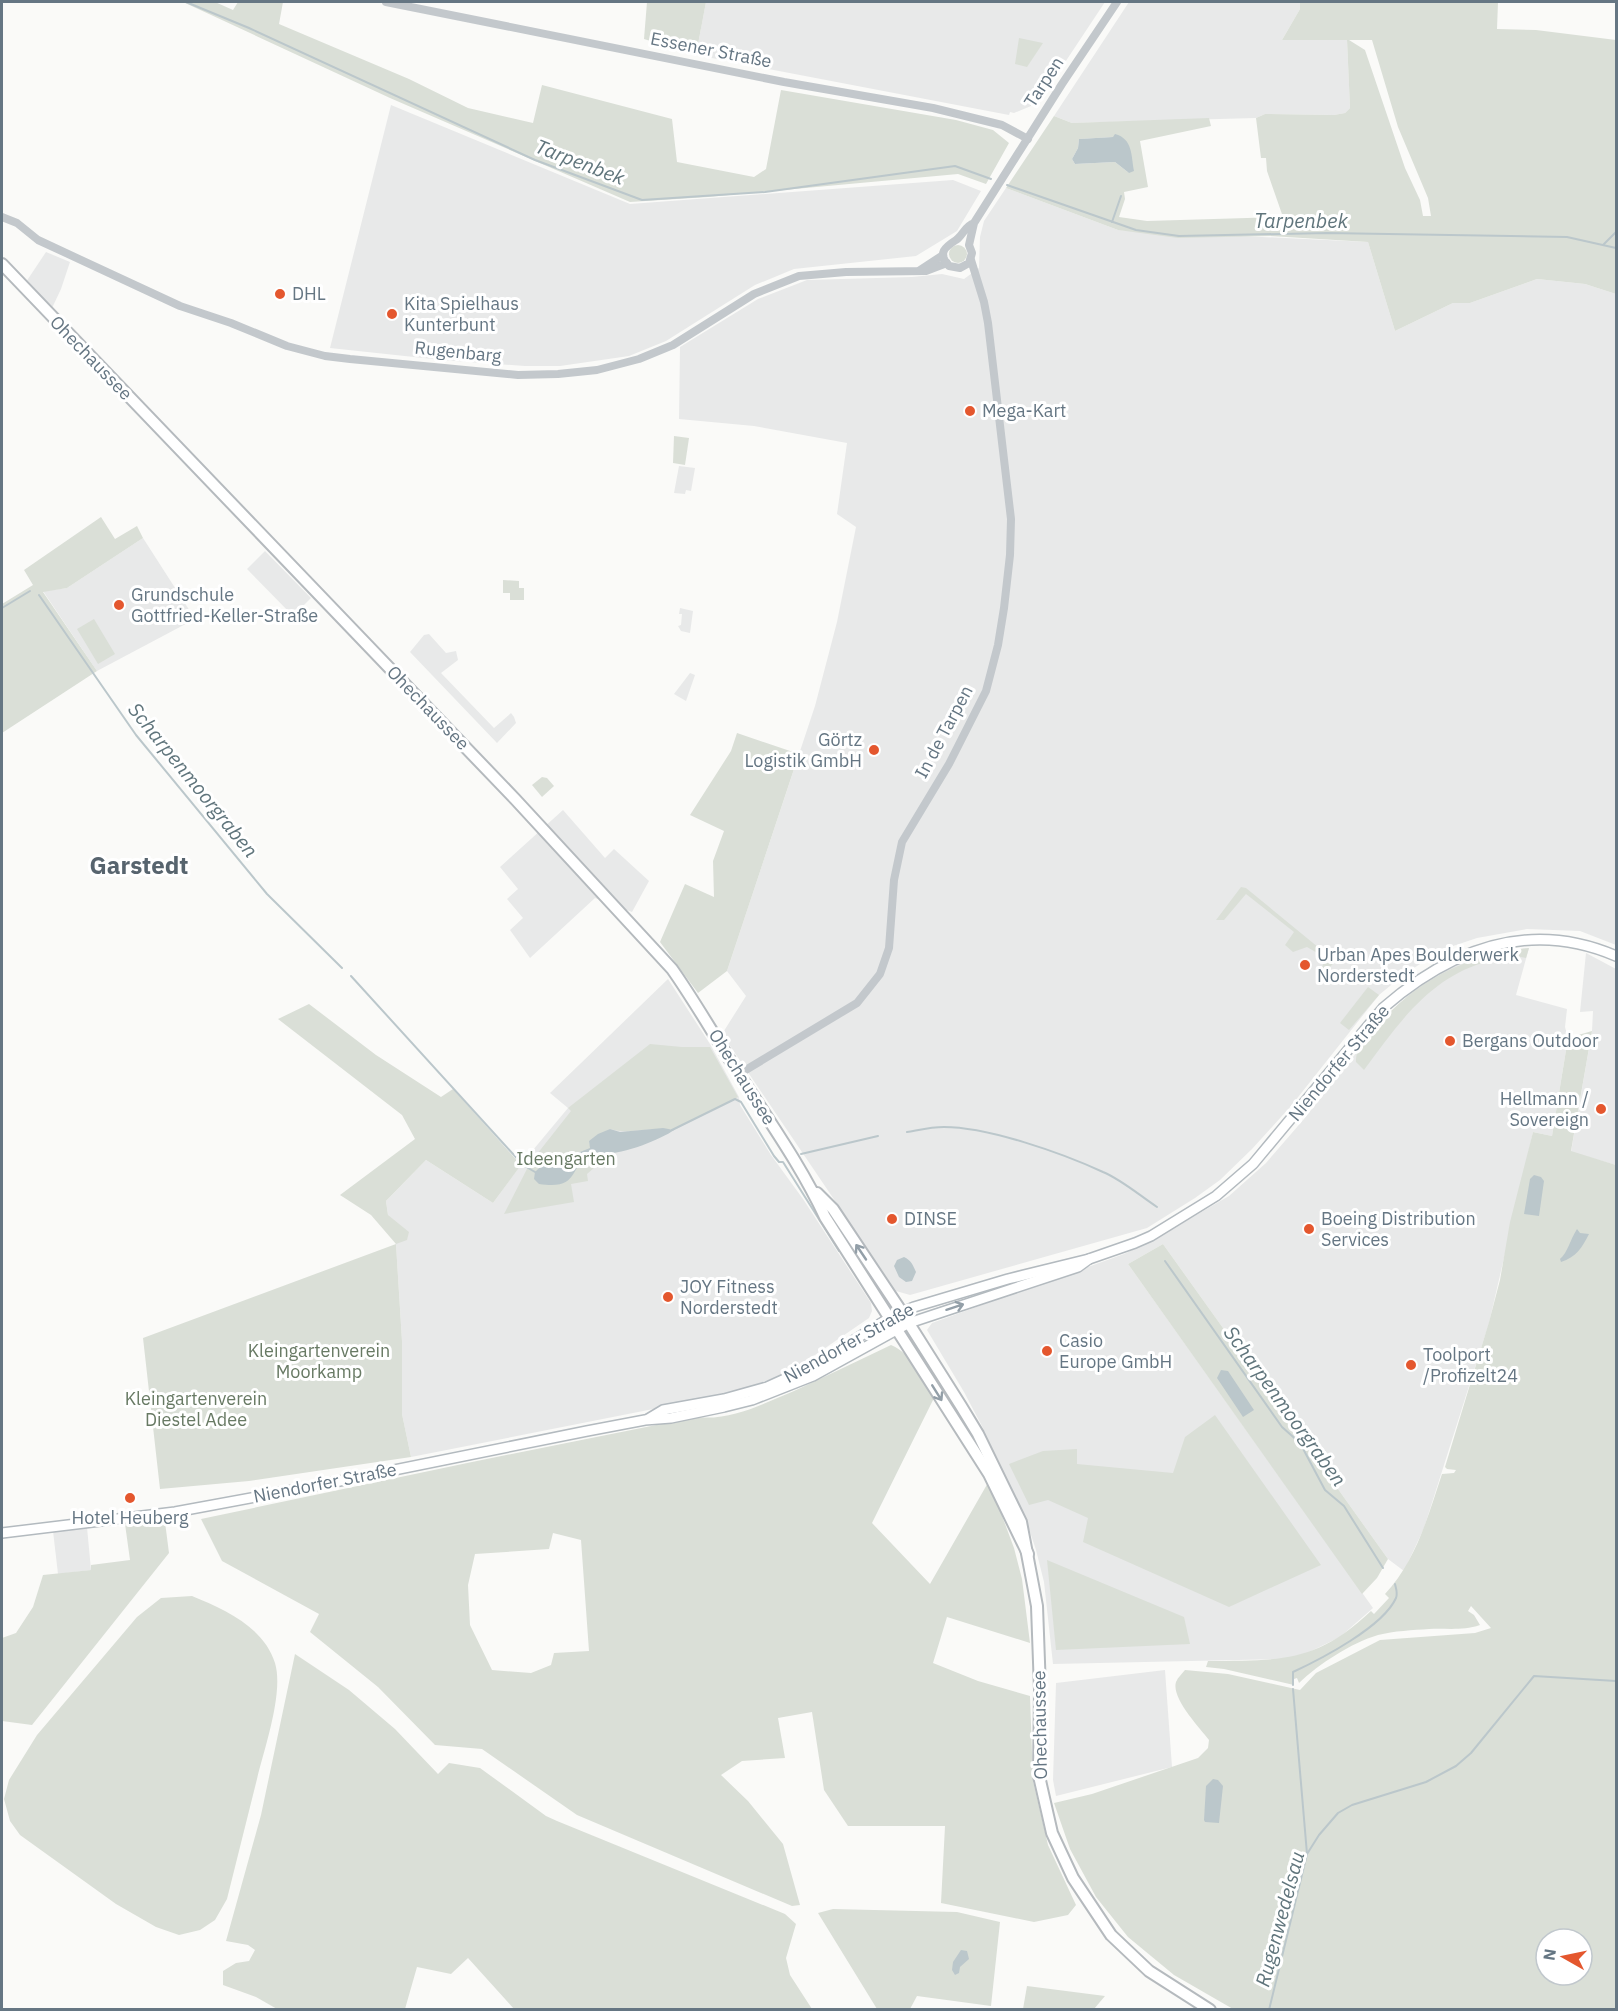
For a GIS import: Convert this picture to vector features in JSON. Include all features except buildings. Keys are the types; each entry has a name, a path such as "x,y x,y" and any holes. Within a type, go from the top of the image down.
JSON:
{"main road":[{"name":"Ohechaussee","path":"2,264 440,721 672,969 692,996 811,1187 825,1217 891,1317 989,1474 1028,1554"},
{"name":"Niendorfer Straße","path":"645,1420 663,1410 724,1399 767,1387 809,1368 902,1311 1008,1279 1089,1259 1151,1236 1190,1214 1237,1179 1272,1144 1383,1008 1408,986 1434,969 1467,954 1496,945 1540,939 1575,944 1617,956"},
{"name":"Ohechaussee","path":"811,1187 832,1209 902,1311 978,1434 1021,1522 1037,1606 1040,1690 1039,1776 1052,1833 1073,1878 1111,1935 1149,1971 1210,2010"},
{"name":"Niendorfer Straße","path":"2,1533 175,1512 645,1420 670,1418 752,1400 813,1376 897,1328 1078,1267 1089,1259"}],"street":[{"name":"Essener Straße","path":"386,2 784,82 933,108 1002,125 1028,139"},
{"name":"Tarpen","path":"974,224 1117,2"},
{"name":"Rugenbarg","path":"2,217 17,223 38,240 180,306 231,323 287,346 325,356 518,375 597,370 639,359 673,345 754,294 799,276 846,272 926,271 945,259 952,267 961,268"},
{"path":"945,259 946,245 957,240 969,225 974,224"},
{"path":"969,245 974,224"},
{"path":"957,240 969,245 972,253 970,260 961,268"},
{"name":"In de Tarpen","path":"739,1074 857,1004 880,974 890,948 894,880 902,842 949,764 986,691 998,645 1004,608 1011,519 988,323 970,260"},
{"name":"In de Tarpen","path":"961,268 979,289"}],"shaded area":[{"path":"706,2 1105,2 1038,103 1032,102 1031,106 1014,113 1010,112 1009,115 696,55"},
{"path":"1129,2 1300,2 1300,9 1282,40 1347,40 1350,108 1345,113 1334,115 1265,114 1256,118 1072,123 1054,116"},
{"path":"391,105 630,204 953,180 981,191 957,231 916,256 794,269 755,285 666,341 629,356 560,366 525,366 330,348"},
{"path":"1115,134 1121,136 1128,144 1134,171 1129,173 1115,162 1075,164 1072,159 1078,148 1079,139 1113,137"},
{"path":"1006,188 1118,230 1368,242 1395,331 1453,303 1470,303 1537,279 1585,284 1616,294 1616,945 1580,931 1527,929 1477,938 1441,950 1402,976 1379,995 1291,1106 1220,1180 1195,1198 1147,1228 910,1295 896,1291 722,1034 746,996 727,971 815,706 837,622 856,527 837,514 847,443 754,426 679,419 680,347 758,299 807,280 942,274 964,279 979,268 980,237 984,221"},
{"path":"46,252 70,262 52,308 26,282"},
{"path":"679,466 695,468 691,491 686,490 685,494 674,493"},
{"name":"Grundschule Gottfried-Keller-Straße","path":"143,538 195,619 97,671 43,591 67,588"},
{"path":"265,551 311,598 293,616 247,569"},
{"path":"680,608 693,611 690,633 681,631 678,626 681,625"},
{"path":"429,634 446,653 456,651 458,660 441,673 494,728 511,713 514,717 516,723 497,743 410,652 424,635"},
{"path":"690,673 695,675 686,701 674,694"},
{"path":"563,810 605,858 614,849 649,881 632,912 595,898 530,958 510,930 523,918 507,899 518,889 500,867"},
{"path":"1529,948 1516,995 1567,1009 1565,1027 1568,1038 1552,1136 1533,1132 1489,1323 1424,1528 1404,1571 1388,1559 1163,1244 1128,1264 1373,1608 1340,1637 1303,1655 1287,1659 1053,1664 1044,1582 1027,1523 990,1451 983,1428 927,1330 932,1323 1124,1254 1229,1196 1266,1163 1383,1019 1413,991 1440,973 1469,960 1508,950"},
{"path":"1586,953 1616,969 1616,1165 1571,1152 1592,1031 1593,1011 1580,1012"},
{"path":"668,979 710,1044 739,1097 740,1105 771,1155 803,1199 871,1303 872,1311 869,1318 815,1355 777,1377 724,1395 411,1457 402,1414 402,1341 396,1244 386,1201 426,1160 493,1203 523,1162 568,1108 550,1093"},
{"path":"663,1128 674,1130 646,1144 621,1151 600,1154 592,1152 579,1165 572,1177 561,1184 539,1184 534,1179 535,1172 553,1155 575,1154 590,1148 589,1141 610,1129 620,1132"},
{"path":"1534,1175 1541,1177 1544,1181 1539,1216 1524,1214 1530,1179"},
{"path":"1577,1229 1580,1233 1589,1234 1578,1251 1561,1262 1560,1259"},
{"path":"904,1257 910,1261 916,1272 912,1281 906,1282 899,1277 894,1266 897,1260"},
{"path":"1221,1370 1228,1371 1254,1410 1243,1417 1217,1378"},
{"path":"87,1527 91,1570 58,1574 53,1531"},
{"path":"1165,1670 1172,1767 1056,1796 1053,1780 1056,1683"},
{"path":"1213,1779 1218,1780 1223,1786 1219,1823 1204,1820 1206,1786"},
{"path":"961,1950 967,1951 969,1959 955,1975 952,1970 953,1962"}],"green space":[{"path":"183,2 215,2 233,10 238,2 283,2 279,24 409,79 468,108 533,123 542,85 672,119 677,162 754,177 766,169 781,90 956,120 993,130 1009,143 986,184 958,174 630,202 390,98"},
{"path":"647,2 706,2 696,55 644,39"},
{"path":"1300,2 1498,2 1497,29 1536,30 1616,40 1616,294 1585,284 1537,279 1470,303 1453,303 1395,331 1368,242 1270,236 1178,238 1118,230 1006,188 1054,116 1072,123 1209,118 1211,126 1140,141 1148,187 1124,192 1125,199 1119,217 1147,221 1283,217 1267,171 1266,158 1261,158 1256,118 1265,114 1334,115 1345,113 1350,108 1347,40 1282,40 1300,9","holes":["1349,40 1372,40 1398,127 1428,198 1431,216 1423,216 1420,200 1405,168 1365,50","1113,137 1129,173 1115,162 1075,164 1072,159 1078,148 1079,139"]},
{"path":"1019,38 1043,43 1027,67 1015,64"},
{"path":"958,245 964,248 967,254 964,260 958,263 952,260 949,254 952,248"},
{"path":"674,436 689,438 685,465 673,463"},
{"path":"101,517 115,539 137,526 143,538 67,588 43,592 97,671 2,733 2,604 33,585 24,570"},
{"path":"503,580 519,581 519,588 524,588 524,600 510,600 510,593 503,593"},
{"path":"94,619 115,654 98,664 77,629"},
{"path":"737,733 799,754 727,971 698,993 660,942 685,884 714,897 713,861 724,831 690,815 731,751"},
{"path":"542,777 547,778 554,786 542,797 532,785"},
{"path":"1241,887 1246,888 1335,961 1322,977 1320,976 1323,964 1319,954 1307,947 1293,952 1285,945 1294,932 1246,894 1224,920 1216,920"},
{"path":"1529,948 1526,958 1513,957 1494,960 1450,977 1418,1003 1403,1019 1364,1070 1356,1062 1359,1049 1364,1041 1389,1013 1424,985 1463,964 1484,957"},
{"path":"1368,987 1379,995 1349,1030 1340,1023"},
{"path":"309,1004 376,1055 441,1097 453,1089 521,1165 493,1203 426,1160 386,1201 388,1215 409,1232 407,1240 396,1244 371,1215 340,1195 415,1139 402,1115 278,1019"},
{"path":"1592,1031 1571,1151 1616,1165 1616,2009 1233,2009 1174,1975 1128,1937 1096,1897 1070,1849 1054,1803 1092,1794 1198,1758 1208,1748 1209,1740 1187,1712 1178,1696 1176,1682 1185,1670 1228,1674 1300,1690 1316,1673 1380,1640 1475,1633 1491,1628 1471,1606 1468,1611 1474,1615 1480,1625 1461,1629 1410,1630 1378,1635 1357,1643 1336,1655 1299,1683 1297,1678 1294,1679 1294,1685 1206,1667 1208,1661 1276,1659 1314,1650 1351,1628 1371,1611 1374,1614 1389,1598 1385,1594 1413,1553 1442,1474 1454,1473 1456,1470 1445,1467 1489,1322 1500,1280 1510,1222 1533,1132 1552,1136 1568,1038"},
{"name":"Ideengarten","path":"650,1044 710,1047 738,1097 674,1130 618,1131 610,1129 589,1141 595,1167 587,1174 588,1181 571,1184 574,1202 504,1214 530,1163 571,1111 568,1108"},
{"name":"Kleingartenverein Moorkamp","path":"396,1244 402,1341 402,1414 411,1457 249,1481 160,1489 143,1338"},
{"path":"1163,1244 1388,1559 1377,1578 1362,1594 1128,1264"},
{"path":"891,1345 905,1354 935,1396 872,1523 930,1584 989,1481 1014,1548 1022,1579 1030,1643 947,1617 933,1663 978,1681 1030,1696 1033,1781 1048,1845 1076,1905 1068,1915 1034,1922 941,1903 945,1826 848,1826 824,1790 812,1712 778,1718 785,1758 742,1761 721,1775 748,1801 783,1844 800,1905 792,1906 577,1815 482,1749 435,1745 378,1687 310,1632 319,1614 222,1561 201,1519 696,1417 709,1418 734,1414 794,1391","holes":["553,1533 581,1540 589,1651 554,1653 551,1665 531,1673 492,1670 470,1625 468,1585 475,1554 549,1549"]},
{"path":"1215,1415 1321,1565 1229,1607 1083,1542 1088,1518 1048,1500 1029,1505 1009,1464 1043,1451 1077,1449 1077,1464 1173,1473 1185,1437"},
{"path":"165,1522 169,1553 32,1725 2,1721 2,1638 16,1633 33,1607 43,1575 91,1570 91,1565 130,1560 125,1524"},
{"path":"1047,1560 1184,1617 1190,1644 1056,1650"},
{"path":"192,1596 229,1613 262,1639 275,1663 277,1690 272,1721 227,1899 215,1920 200,1930 179,1935 156,1927 116,1904 20,1835 10,1821 4,1799 9,1780 37,1735 137,1617 161,1598"},
{"path":"295,1654 349,1690 395,1729 438,1774 449,1763 480,1768 546,1816 785,1914 796,1924 786,1958 790,1975 812,2009 514,2009 468,1958 451,1974 417,1967 405,2009 277,2009 256,1997 223,1985 223,1971 236,1963 249,1961 255,1950 248,1945 226,1941 261,1815"},
{"path":"833,1909 957,1912 1000,1922 991,2006 917,1996 910,2009 877,2009 818,1913"},
{"path":"1027,1986 1105,1996 1094,2009 1023,2009"}],"waterway":[{"name":"Tarpenbek","path":"186,2 249,28 535,160 642,200 765,192 955,166 991,179"},
{"name":"Tarpenbek","path":"1007,185 1136,230 1179,236 1327,233 1567,237 1616,248"},
{"path":"1112,222 1121,196"},
{"name":"Tarpenbek","path":"1603,245 1616,232"},
{"name":"Scharpenmoorgraben","path":"2,608 30,591"},
{"name":"Scharpenmoorgraben","path":"39,595 136,735 267,894 342,968"},
{"name":"Scharpenmoorgraben","path":"351,976 523,1165 535,1172"},
{"name":"Scharpenmoorgraben","path":"672,1130 735,1099 741,1102 774,1156 779,1162 783,1162 839,1251"},
{"name":"Scharpenmoorgraben","path":"907,1132 939,1127 962,1128 1025,1142 1110,1175 1157,1207"},
{"name":"Scharpenmoorgraben","path":"801,1154 878,1136"},
{"name":"Scharpenmoorgraben","path":"1165,1261 1282,1427 1300,1443 1325,1490 1344,1506 1383,1568"},
{"name":"Scharpenmoorgraben","path":"1293,1685 1293,1672 1350,1641 1378,1620 1396,1598 1395,1584"},
{"name":"Rugenwedelsau","path":"1269,2010 1307,1854 1319,1835 1338,1813 1352,1805 1426,1782 1456,1766 1471,1753 1534,1676 1616,1681"},
{"name":"Scharpenmoorgraben","path":"1293,1689 1307,1854"}],"place":[{"name":"DHL","path":"280,294"},
{"name":"Kita Spielhaus Kunterbunt","path":"392,314"},
{"name":"Mega-Kart","path":"970,411"},
{"name":"Grundschule Gottfried-Keller-Straße","path":"119,605"},
{"name":"Görtz Logistik GmbH","path":"874,750"},
{"name":"Urban Apes Boulderwerk Norderstedt","path":"1305,965"},
{"name":"Bergans Outdoor","path":"1450,1041"},
{"name":"Hellmann / Sovereign","path":"1601,1109"},
{"name":"DINSE","path":"892,1219"},
{"name":"Boeing Distribution Services","path":"1309,1229"},
{"name":"JOY Fitness Norderstedt","path":"668,1297"},
{"name":"Casio Europe GmbH","path":"1047,1351"},
{"name":"Toolport /Profizelt24","path":"1411,1365"},
{"name":"Hotel Heuberg","path":"130,1498"}],"district":[{"name":"Garstedt","path":"139,866"}],"park label":[{"name":"Kleingartenverein Diestel Adee","path":"196,1409"}]}
